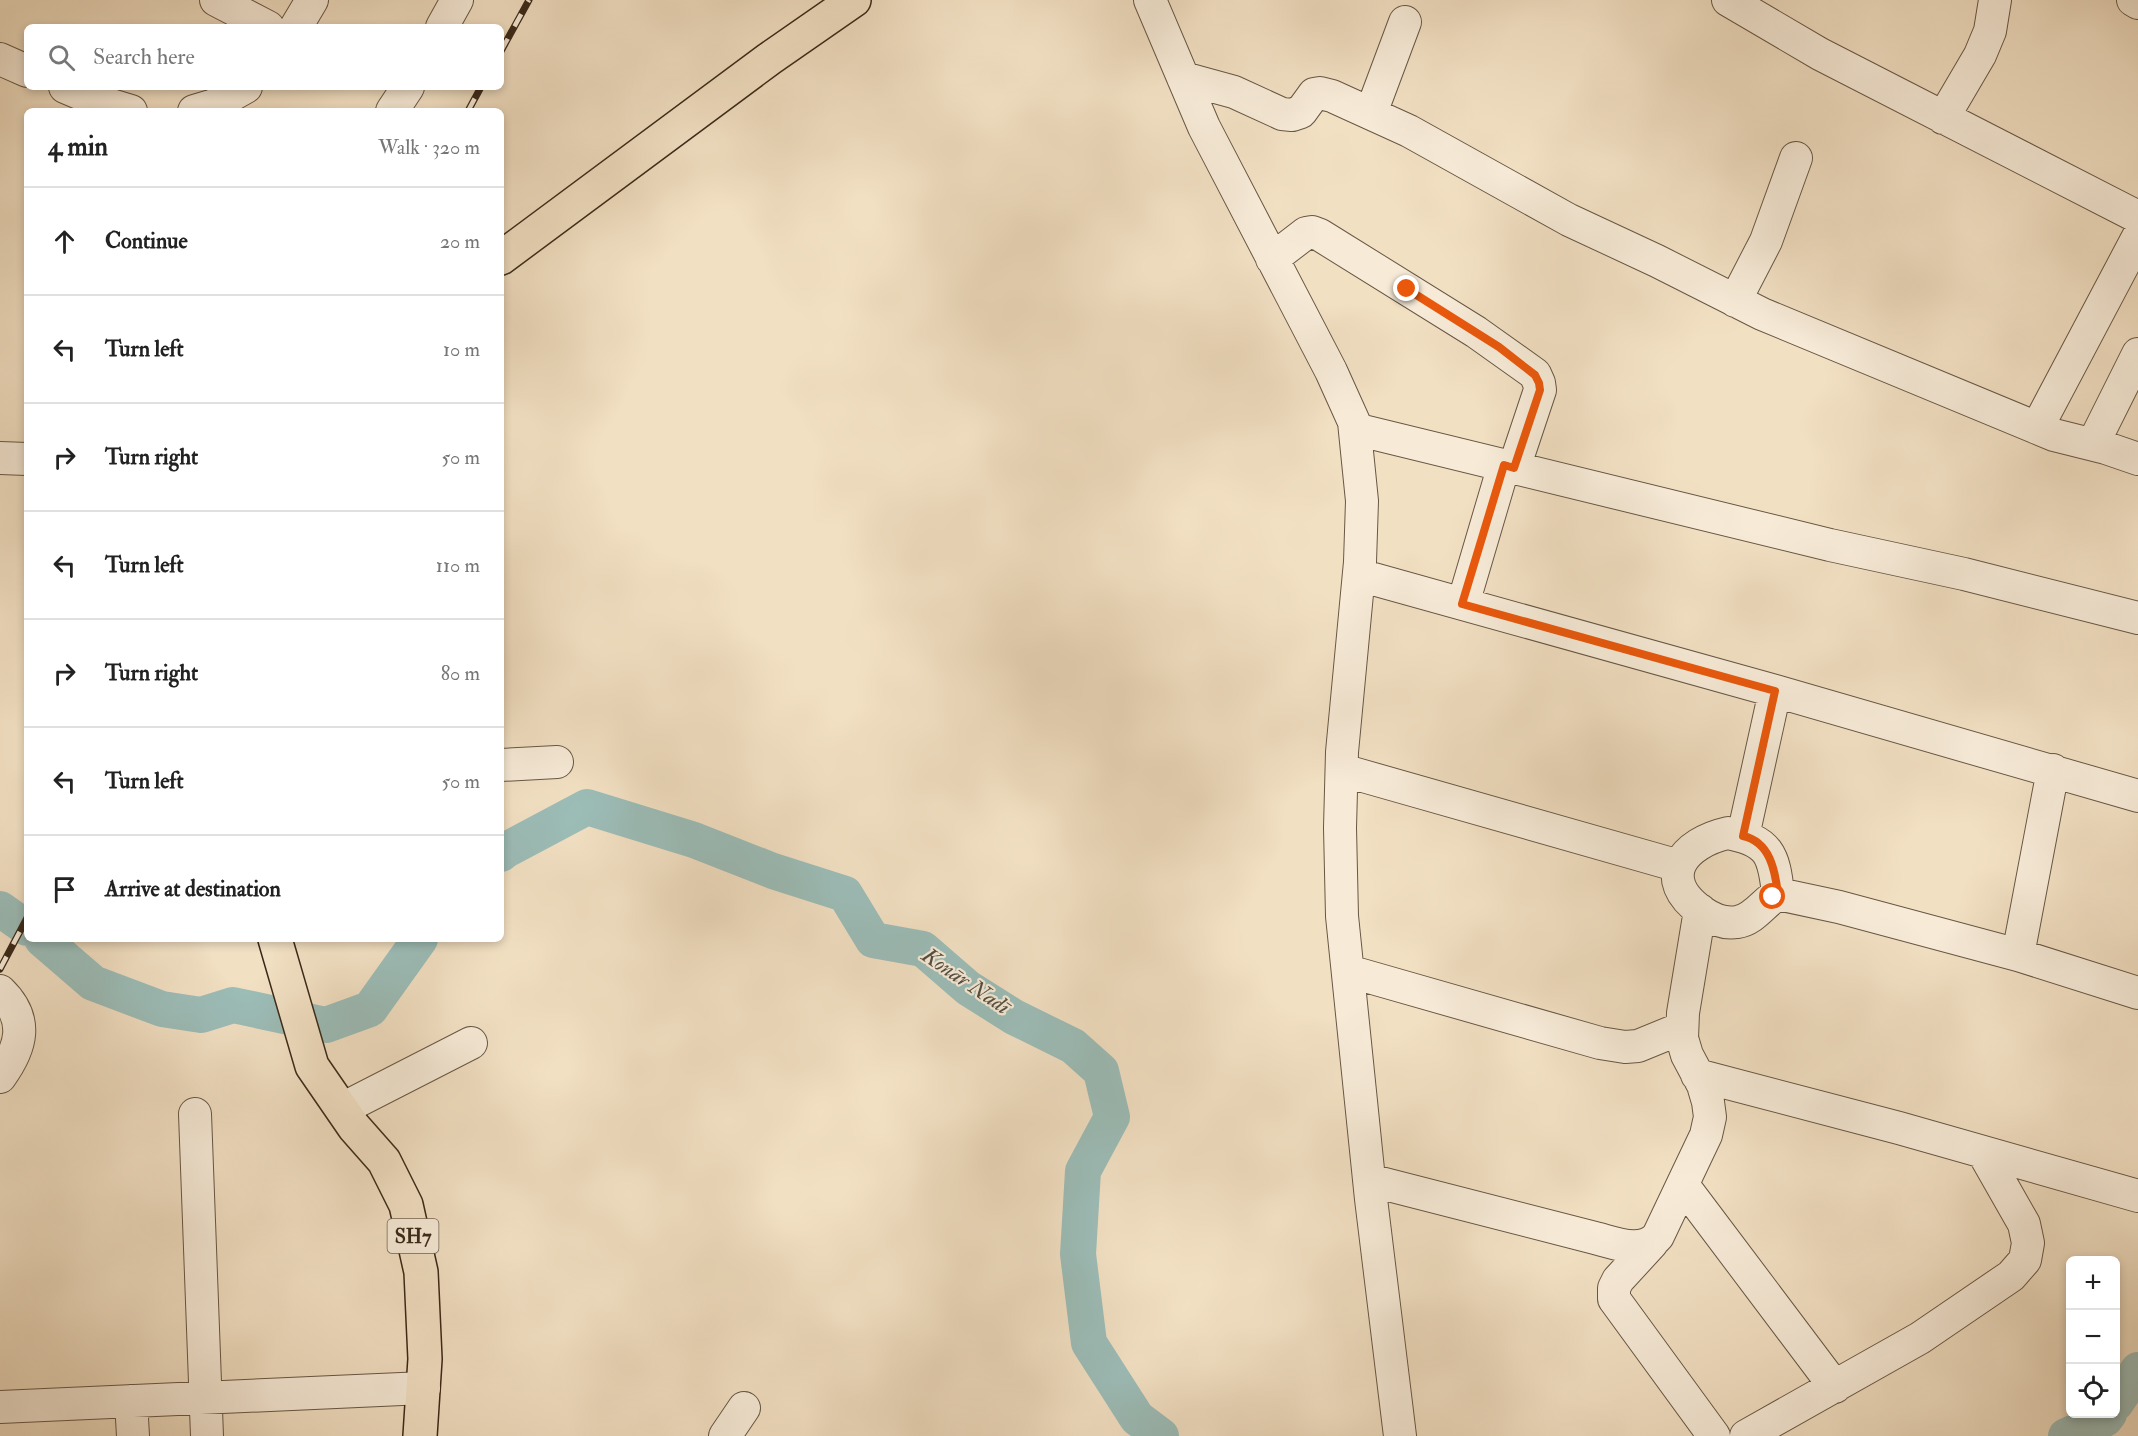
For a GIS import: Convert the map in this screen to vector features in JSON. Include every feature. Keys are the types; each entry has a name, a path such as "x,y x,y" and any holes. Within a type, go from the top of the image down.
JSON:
{"main road":[{"path":"504,256 769,59 854,0"},
{"name":"SH7","path":"276,942 312,1066 354,1127 384,1161 406,1205 422,1272 425,1359 420,1436"}],"street":[{"path":"216,0 262,24"},
{"path":"298,24 312,0"},
{"path":"444,24 457,0"},
{"path":"1150,0 1204,127 1331,371 1354,422 1362,501 1359,575 1342,770 1340,828 1342,916 1369,1180 1401,1436"},
{"path":"1728,0 1820,54 2138,217"},
{"path":"1943,118 1980,55 1990,31 1995,0"},
{"path":"2133,0 2138,3"},
{"path":"1371,113 1405,22"},
{"path":"0,59 24,70"},
{"path":"1183,78 1234,92 1282,114 1292,115 1302,112 1314,94 1332,96 1409,131 1569,220 1735,301 1901,373 2054,435 2093,444 2138,459"},
{"path":"72,90 121,108"},
{"path":"204,108 241,90"},
{"path":"394,108 406,90"},
{"path":"1735,301 1766,241 1796,158"},
{"path":"1272,259 1306,233 1312,232 1320,235 1476,332 1535,375 1540,390 1509,466 1462,604"},
{"path":"2037,428 2138,237"},
{"path":"2093,444 2138,354"},
{"path":"1355,429 1830,545 1964,574 2138,618"},
{"path":"0,458 24,459"},
{"path":"1359,575 1775,691 2138,796"},
{"path":"1743,836 1775,691"},
{"path":"504,765 557,762"},
{"path":"1342,770 1679,866"},
{"path":"2018,955 2053,770"},
{"path":"1728,833 1743,836 1759,843 1768,853 1776,875 1778,894 1752,916 1737,922 1724,922 1712,918 1692,904 1678,879 1679,866 1686,854 1713,837 1728,833"},
{"path":"1778,894 1839,907 2018,955 2138,993"},
{"path":"1700,910 1683,1013 1682,1038 1708,1102 1710,1117 1706,1135 1658,1236 1618,1280 1614,1288 1614,1299 1714,1436"},
{"path":"1348,971 1600,1043 1625,1047 1638,1046 1682,1028"},
{"path":"0,992 11,1004 18,1023 20,1042 13,1059 0,1077"},
{"path":"342,1109 471,1043"},
{"path":"1697,1074 2138,1196"},
{"path":"195,1114 207,1436"},
{"path":"1746,1436 1920,1338 2011,1276 2025,1260 2028,1243 2024,1224 1983,1152"},
{"path":"1369,1180 1595,1238 1643,1247 1652,1243"},
{"path":"1683,1185 1835,1387"},
{"path":"0,1407 424,1388"},
{"path":"131,1401 133,1436"},
{"path":"725,1436 744,1408"}],"waterway":[{"name":"Konār Nadī","path":"504,852 587,807 694,840 773,871 845,894 873,940 923,949 968,988 1014,1017 1073,1046 1101,1071 1112,1117 1083,1171 1078,1254 1089,1343 1137,1418 1161,1436"},
{"name":"Konār Nadī","path":"0,909 24,926"},
{"name":"Konār Nadī","path":"45,942 93,983 162,1009 201,1015 233,1005 326,1025 370,1009 418,942"},
{"name":"Konār Nadī","path":"2120,1397 2138,1370"},
{"name":"Konār Nadī","path":"2066,1436 2106,1418"}],"railway":[{"path":"504,46 529,0"},
{"path":"470,108 479,90"},
{"path":"0,969 24,924"}],"route":[{"path":"1407,289 1499,347 1535,375 1539,383 1540,390 1514,468 1504,465 1462,604 1775,691 1743,836 1759,843 1768,853 1776,875 1778,894 1773,897"}]}
